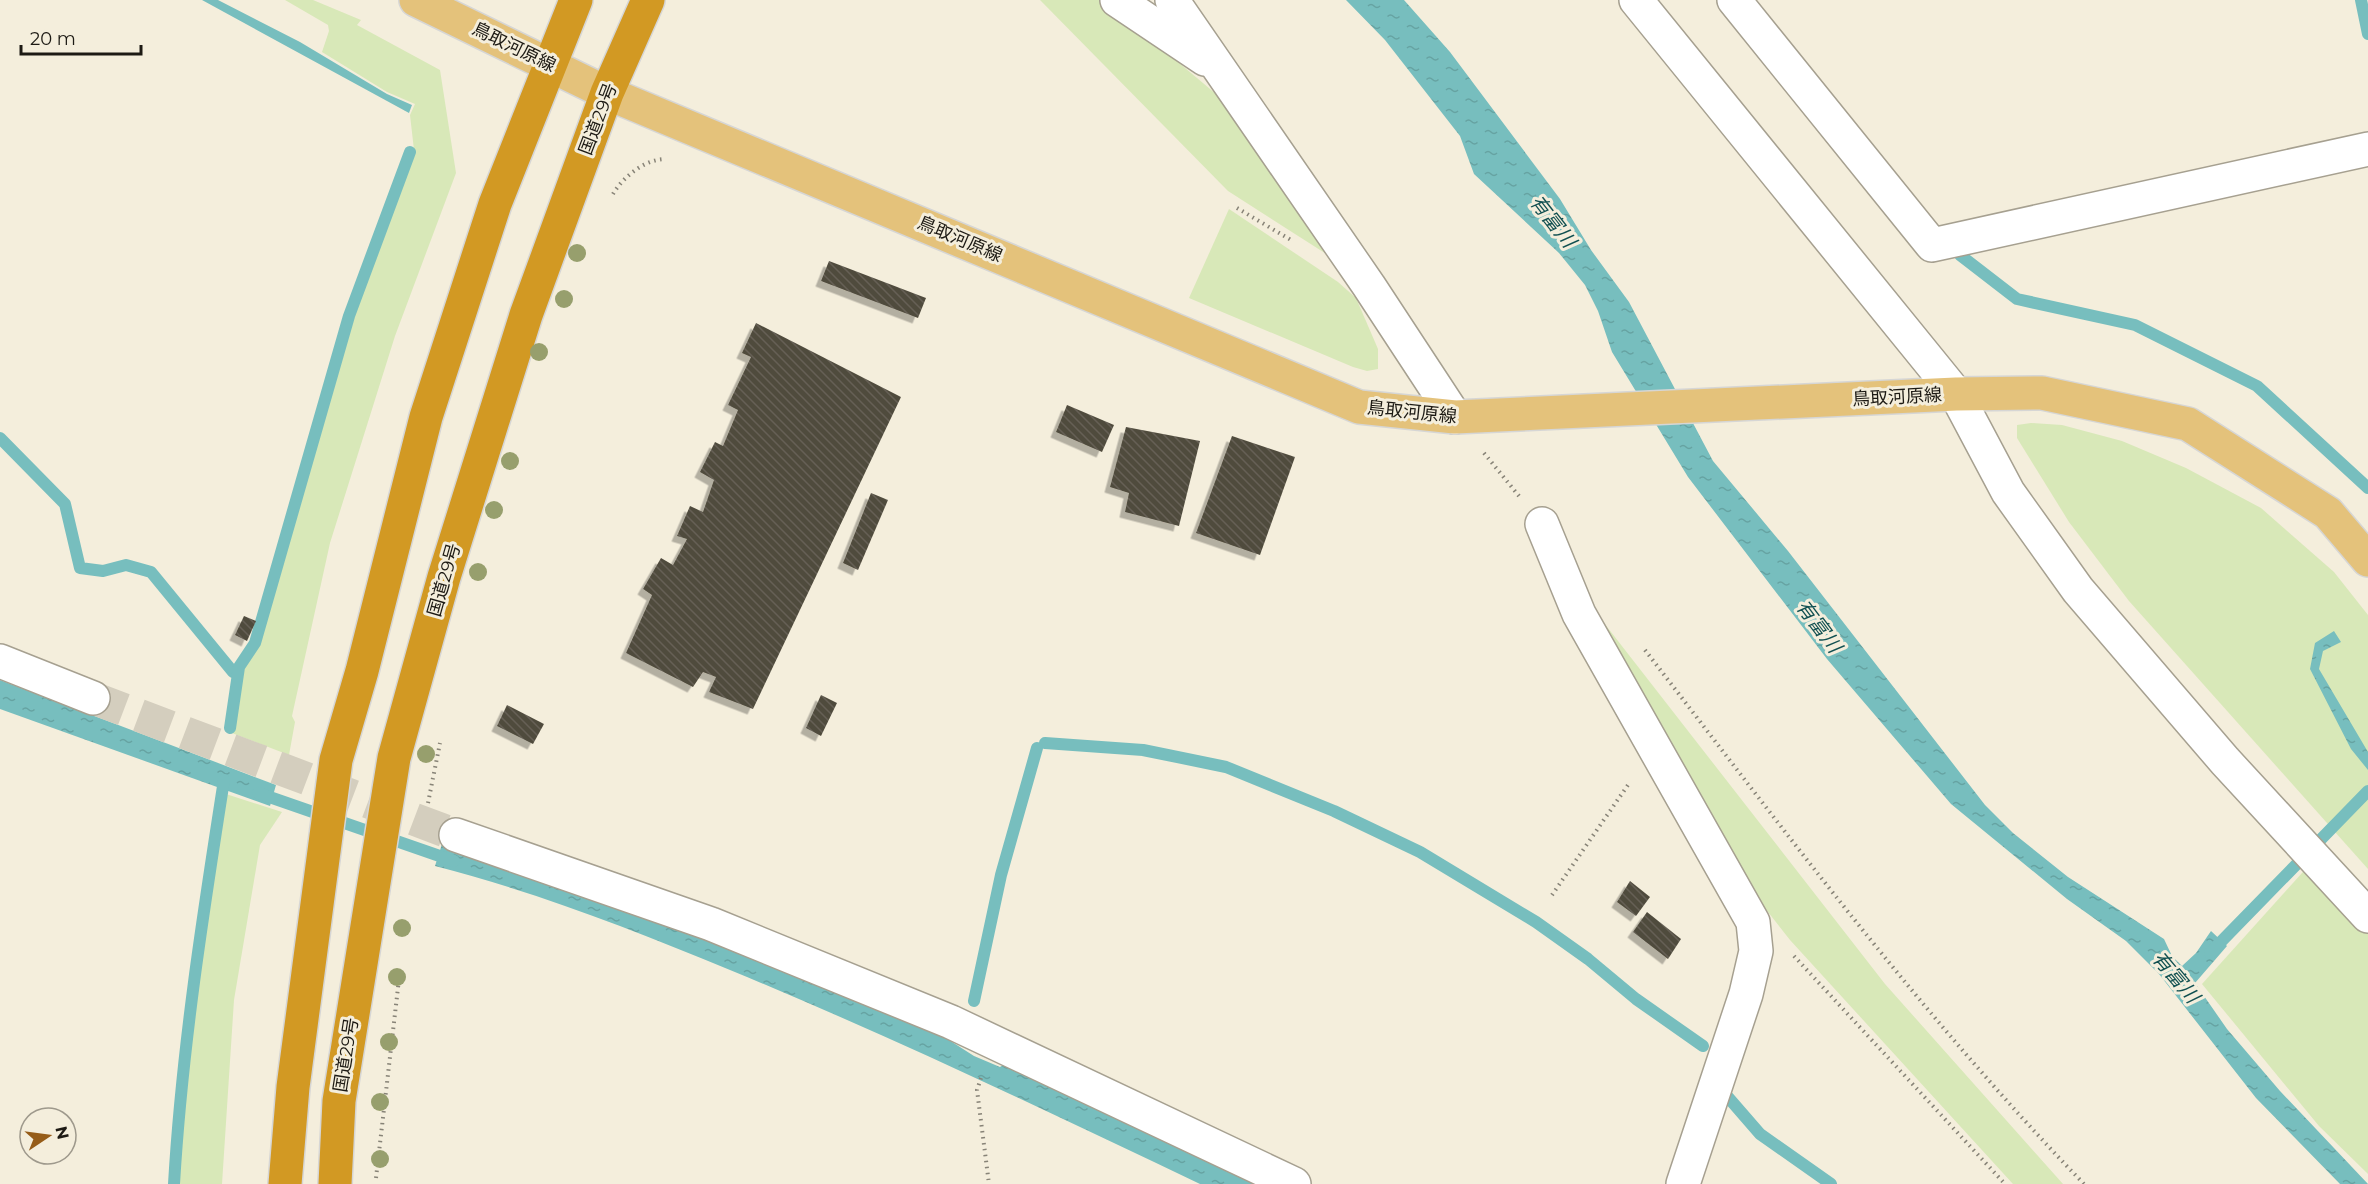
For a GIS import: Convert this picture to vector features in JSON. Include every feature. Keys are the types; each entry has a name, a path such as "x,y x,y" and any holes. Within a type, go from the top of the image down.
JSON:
{"highway":[{"path":"285,1184 292,1087 336,760 362,671 426,417 495,204 576,0"},
{"name":"国道29号","path":"334,1184 339,1101 394,758 444,577 526,315 607,93 648,0"}],"main road":[{"name":"鳥取河原線","path":"416,0 607,93 1359,406 1455,417 1956,394 2042,393 2188,424 2328,513 2368,560"}],"street":[{"path":"1117,0 1221,70"},
{"path":"1172,0 1369,286 1455,417"},
{"path":"1636,0 1956,394 2008,492 2078,590 2225,760 2368,916"},
{"path":"1734,0 1932,245 2368,149"},
{"path":"1542,524 1579,614 1753,922 1756,951 1746,994 1683,1184"},
{"path":"0,661 93,698"},
{"path":"456,835 711,924 991,1040 1294,1184"}],"path":[{"path":"609,200 619,183 638,169 660,159 670,159"},
{"path":"1455,417 1542,524"},
{"path":"1642,646 1841,905 2019,1116 2084,1184"},
{"path":"426,810 440,740"},
{"path":"1552,895 1654,747"},
{"path":"1753,922 1777,937 2005,1184"},
{"path":"375,1184 400,972"},
{"path":"989,1184 977,1090 991,1040"}],"green space":[{"path":"285,0 313,0 361,20 357,25 440,70 456,173 395,336 330,543 292,716 295,722 289,755 232,733 242,668 257,645 351,320 414,150 410,115 415,104 387,92 322,52 329,31 328,25"},
{"path":"1040,0 1104,0 1222,99 1331,257 1228,191"},
{"path":"1229,209 1338,282 1356,298 1378,349 1378,369 1367,371 1353,367 1189,298"},
{"path":"2031,423 2062,425 2122,441 2186,468 2261,508 2334,572 2368,615 2368,869 2129,601 2069,522 2017,438 2017,425"},
{"path":"1597,614 1885,984 2063,1184 2013,1184 1790,940 1757,898"},
{"path":"226,794 282,812 260,845 234,1000 222,1184 177,1184 190,1037"},
{"path":"2311,863 2368,932 2368,1174 2319,1126 2202,984"}],"water":[{"path":"202,0 218,0 300,42 387,94 412,105 409,113"},
{"name":"有富川","path":"1346,0 1404,0 1450,52 1560,199 1591,250 1629,302 1713,461 1788,551 1985,805 2013,833 2068,877 2164,939 2172,956 2182,966 2196,953 2211,931 2227,946 2195,983 2227,1029 2280,1091 2368,1184 2340,1184 2256,1098 2159,974 2126,941 2067,899 1951,804 1827,659 1688,477 1612,352 1598,311 1585,285 1559,253 1474,174 1460,136 1385,40"},
{"path":"2334,631 2341,642 2323,651 2319,669 2368,752 2368,770 2351,749 2310,669 2315,643"},
{"path":"0,680 276,785 270,806 0,709"},
{"path":"442,844 689,924 938,1033 974,1056 1000,1067 1006,1063 1263,1184 1200,1184 908,1047 730,970 584,913 473,876 435,866"}],"building":[{"path":"829,261 926,298 918,318 821,281"},
{"path":"756,323 901,397 753,709 709,692 716,677 703,672 693,687 626,653 652,595 643,589 661,558 673,565 687,539 677,536 690,506 703,512 714,480 700,472 715,442 723,446 738,410 728,405 751,357 742,353"},
{"path":"1067,405 1114,425 1102,452 1056,432"},
{"path":"1126,427 1200,441 1179,526 1125,512 1129,493 1110,487"},
{"path":"1232,436 1295,457 1260,555 1196,533"},
{"path":"871,493 888,500 858,570 843,563"},
{"path":"244,616 256,621 247,641 235,635"},
{"path":"821,695 837,703 821,736 806,728"},
{"path":"507,705 544,724 533,744 497,726"},
{"path":"1630,881 1650,897 1636,916 1617,902"},
{"path":"1647,912 1681,939 1668,959 1633,932"}],"waterway":[{"path":"2361,0 2368,34"},
{"path":"230,728 239,667 255,643 349,316 410,152"},
{"path":"1960,255 2017,299 2135,325 2257,386 2368,488"},
{"path":"0,438 65,504 80,568 103,571 126,565 151,572 233,672"},
{"path":"1045,743 1143,750 1226,767 1334,811 1420,852 1536,922 1588,959 1636,999 1703,1046"},
{"path":"974,1001 1001,875 1037,748"},
{"path":"174,1184 188,1032 224,780"},
{"path":"2210,953 2368,791"},
{"path":"258,793 454,861"},
{"path":"1727,1096 1760,1134 1831,1184"}],"tunnel":[{"path":"93,698 456,835"}]}
